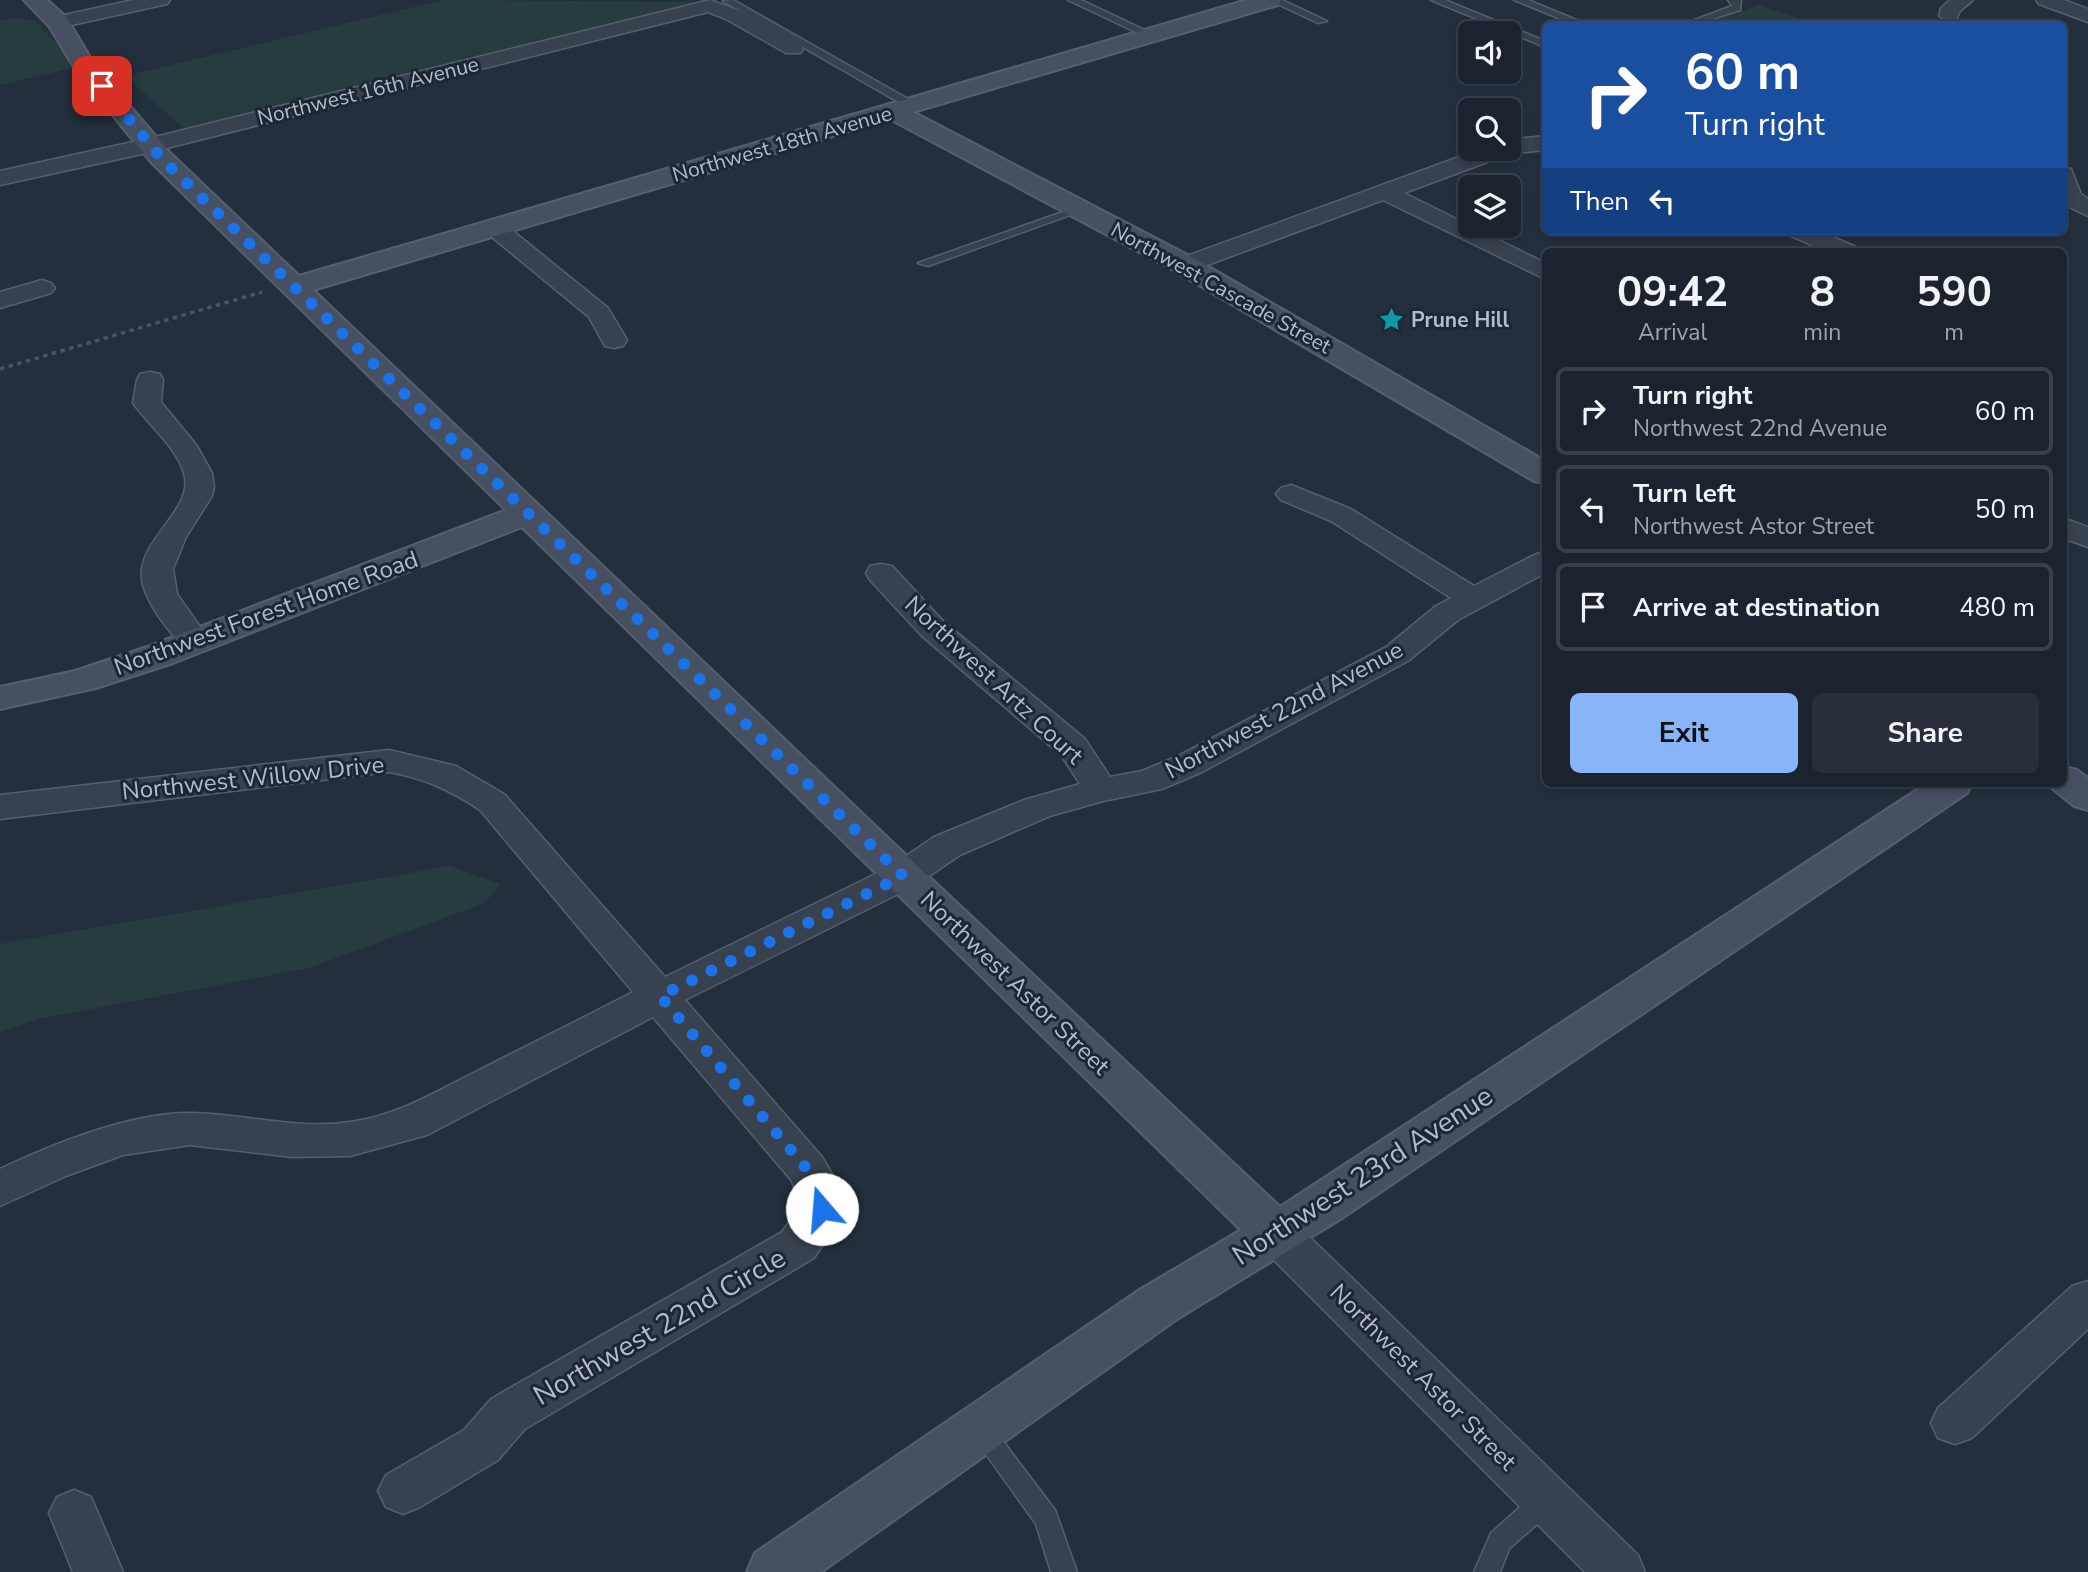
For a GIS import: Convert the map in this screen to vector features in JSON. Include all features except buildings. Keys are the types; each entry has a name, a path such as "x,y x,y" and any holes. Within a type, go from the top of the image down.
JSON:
{"street":[{"name":"Northwest Astor Street","path":"35,0 58,22 85,67 151,145 291,285 1275,1232 1620,1572"},
{"path":"58,22 160,0"},
{"name":"Northwest 18th Avenue","path":"291,285 495,228 1272,0"},
{"path":"1950,16 1951,8 1963,0"},
{"path":"2046,0 2088,16"},
{"path":"720,6 793,49"},
{"name":"Northwest 16th Avenue","path":"0,178 151,145 720,6"},
{"name":"Northwest Cascade Street","path":"902,108 1078,210 1185,265 1542,472"},
{"path":"1521,145 1542,143"},
{"path":"1185,265 1468,161"},
{"path":"2067,168 2070,198 2088,209"},
{"path":"1384,192 1542,271"},
{"path":"495,228 599,313 614,340"},
{"path":"1808,235 1838,248"},
{"path":"0,300 42,288"},
{"path":"150,380 147,403 194,462 201,484 193,504 160,555 156,573 159,594 195,642"},
{"path":"1291,494 1342,514 1473,599"},
{"name":"Northwest Forest Home Road","path":"0,698 83,680 195,642 528,513"},
{"path":"2067,529 2088,538"},
{"name":"Northwest 22nd Avenue","path":"0,1189 51,1164 121,1139 190,1129 292,1140 350,1139 412,1123 903,876 947,846 1037,808 1150,780 1190,764 1397,654 1433,623 1542,563"},
{"name":"Northwest Artz Court","path":"881,573 933,629 1073,747 1101,790"},
{"name":"Northwest Willow Drive","path":"0,807 389,761 437,769 466,783 492,802 660,996"},
{"path":"2067,782 2088,797"},
{"name":"Northwest 23rd Avenue","path":"775,1572 1159,1304 1325,1204 1949,787"},
{"name":"Northwest 22nd Circle","path":"403,1491 481,1445 508,1414 798,1245 822,1209 817,1186 807,1169 660,996"},
{"path":"1955,1423 2088,1300"},
{"path":"74,1513 97,1572"}],"lane":[{"path":"1073,0 1150,35"},
{"path":"1272,0 1322,21"},
{"path":"1436,0 1542,43"},
{"path":"1519,0 1573,21"},
{"path":"1698,21 1737,8 1736,1 1751,0"},
{"path":"720,6 902,108"},
{"path":"924,263 1078,210"},
{"path":"979,1429 1046,1518 1064,1572"},
{"path":"1486,1572 1500,1541 1546,1500"}],"path":[{"path":"0,369 291,285"}],"green space":[{"path":"443,0 719,2 188,132 125,76"},
{"path":"1759,5 1805,21 1712,21"},
{"path":"14,18 36,21 77,67 0,85 0,21"},
{"path":"450,866 500,884 485,903 309,968 38,1019 0,1032 0,944"}],"place":[{"name":"Prune Hill","path":"1391,320"}],"route":[{"path":"102,86 161,158 903,876 660,996 807,1169 817,1186 822,1209"}]}
